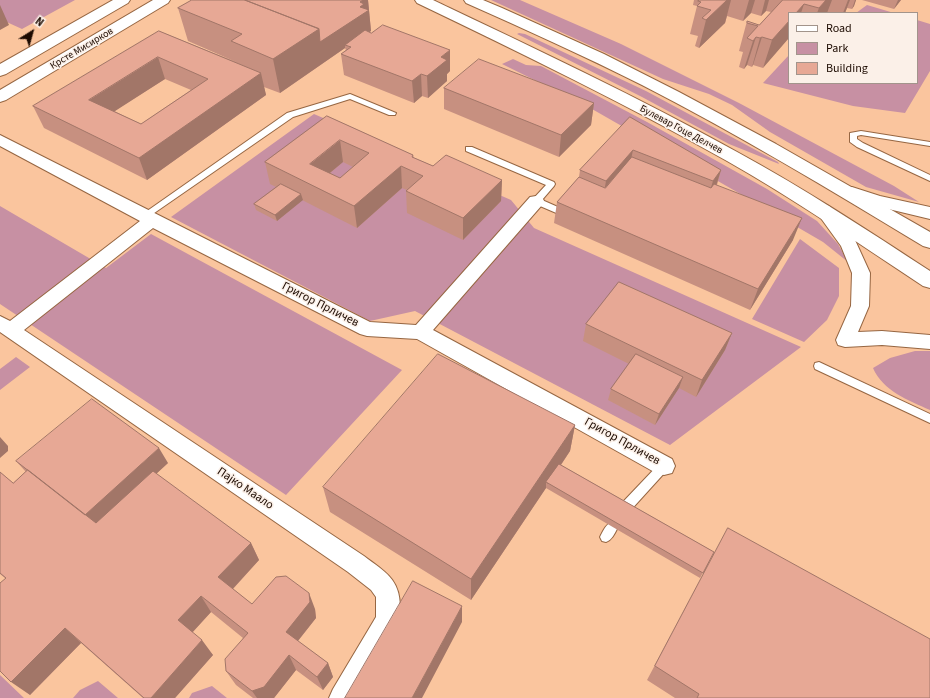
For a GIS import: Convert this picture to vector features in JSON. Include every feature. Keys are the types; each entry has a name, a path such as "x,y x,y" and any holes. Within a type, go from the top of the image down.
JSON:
{"street":[{"name":"Крсте Мисирков","path":"0,71 123,0"},
{"name":"Крсте Мисирков","path":"0,97 163,0"},
{"name":"Булевар Гоце Делчев","path":"422,0 561,67 733,157 823,210 930,281"},
{"path":"470,0 556,38 666,91 838,186 930,241"},
{"name":"Григор Прличев","path":"0,140 148,218 367,329 420,332 664,466"},
{"path":"838,186 876,201 930,213"},
{"path":"420,332 536,201"},
{"path":"823,210 849,244 861,273 860,306 845,340 882,338 930,342"},
{"path":"5,327 148,218"},
{"name":"Пајко Маало","path":"5,327 356,564 379,582 388,594 388,620 342,698"}],"lane":[{"path":"148,218 290,115 350,96 392,113"},
{"path":"930,144 861,133 852,135 853,140 860,145 930,178"},
{"path":"469,149 551,184 536,201 564,213"},
{"path":"819,366 930,419"},
{"path":"625,508 664,466"},
{"path":"606,538 612,527"}],"green space":[{"path":"0,0 75,0 22,29 0,19"},
{"path":"491,0 520,0 621,44 739,103 894,186 919,202 866,187 770,132 732,105 709,94 663,79"},
{"path":"867,5 891,12 857,12"},
{"path":"918,20 930,24 930,71 905,113 853,106 763,83 788,56 788,84 918,84"},
{"path":"517,34 525,34 646,91 778,162 779,164 729,144 642,97"},
{"path":"513,59 526,65 541,66 647,122 767,189 817,221 838,244 848,262 823,242 585,105 502,64"},
{"path":"314,114 511,200 534,228 801,347 670,445 415,311 370,321 171,217"},
{"path":"0,206 106,268 151,234 402,370 286,495 0,304"},
{"path":"800,239 839,268 839,296 827,320 804,342 752,319"},
{"path":"915,351 930,351 930,410 890,389 877,376 873,368 890,358"},
{"path":"16,357 30,367 0,390 0,369"},
{"path":"0,675 24,698 0,698"},
{"path":"98,681 118,698 73,698 80,690"},
{"path":"212,686 227,698 189,698 192,693"}],"building":[{"path":"192,0 245,0 319,29 273,59 231,41 242,34 178,8"},
{"path":"245,0 363,0 360,2 364,4 360,7 369,10 320,42 319,29"},
{"path":"727,0 706,20 702,18 711,10 697,6 701,2 698,1"},
{"path":"783,0 826,0 819,8 804,4 797,12 788,12 788,22 772,40 756,37 753,41 747,38 758,26 747,23 747,21 759,25"},
{"path":"383,25 450,50 441,57 447,60 427,76 421,74 412,81 341,54 351,47 345,45 365,30 371,33"},
{"path":"159,31 261,73 139,158 33,106","holes":["158,57 208,79 141,124 89,100"]},
{"path":"479,59 594,103 561,135 444,88"},
{"path":"327,116 413,155 412,157 433,166 446,155 502,180 463,218 406,191 423,176 401,166 354,206 265,162","holes":["340,140 369,153 340,178 310,164"]},
{"path":"630,117 721,170 713,181 633,150 606,181 580,170"},
{"path":"632,157 711,188 714,184 802,218 758,289 557,202 579,177 605,188"},
{"path":"281,184 301,194 275,215 254,204"},
{"path":"619,282 732,333 702,380 586,324"},
{"path":"438,354 575,425 471,579 323,487"},
{"path":"636,354 683,377 659,414 611,389"},
{"path":"92,399 159,448 85,515 16,461"},
{"path":"559,464 714,552 703,573 546,482"},
{"path":"28,470 96,523 153,471 251,543 218,577 252,604 276,577 286,576 309,593 310,602 286,632 328,663 317,677 289,655 264,687 252,691 226,671 225,659 248,633 201,596 178,620 202,640 151,698 144,698 65,628 11,682 0,671 0,583 6,578 0,573 0,472 13,483"},
{"path":"728,528 930,639 930,698 697,698 699,694 655,666"},
{"path":"413,581 462,606 412,698 345,698"}]}
